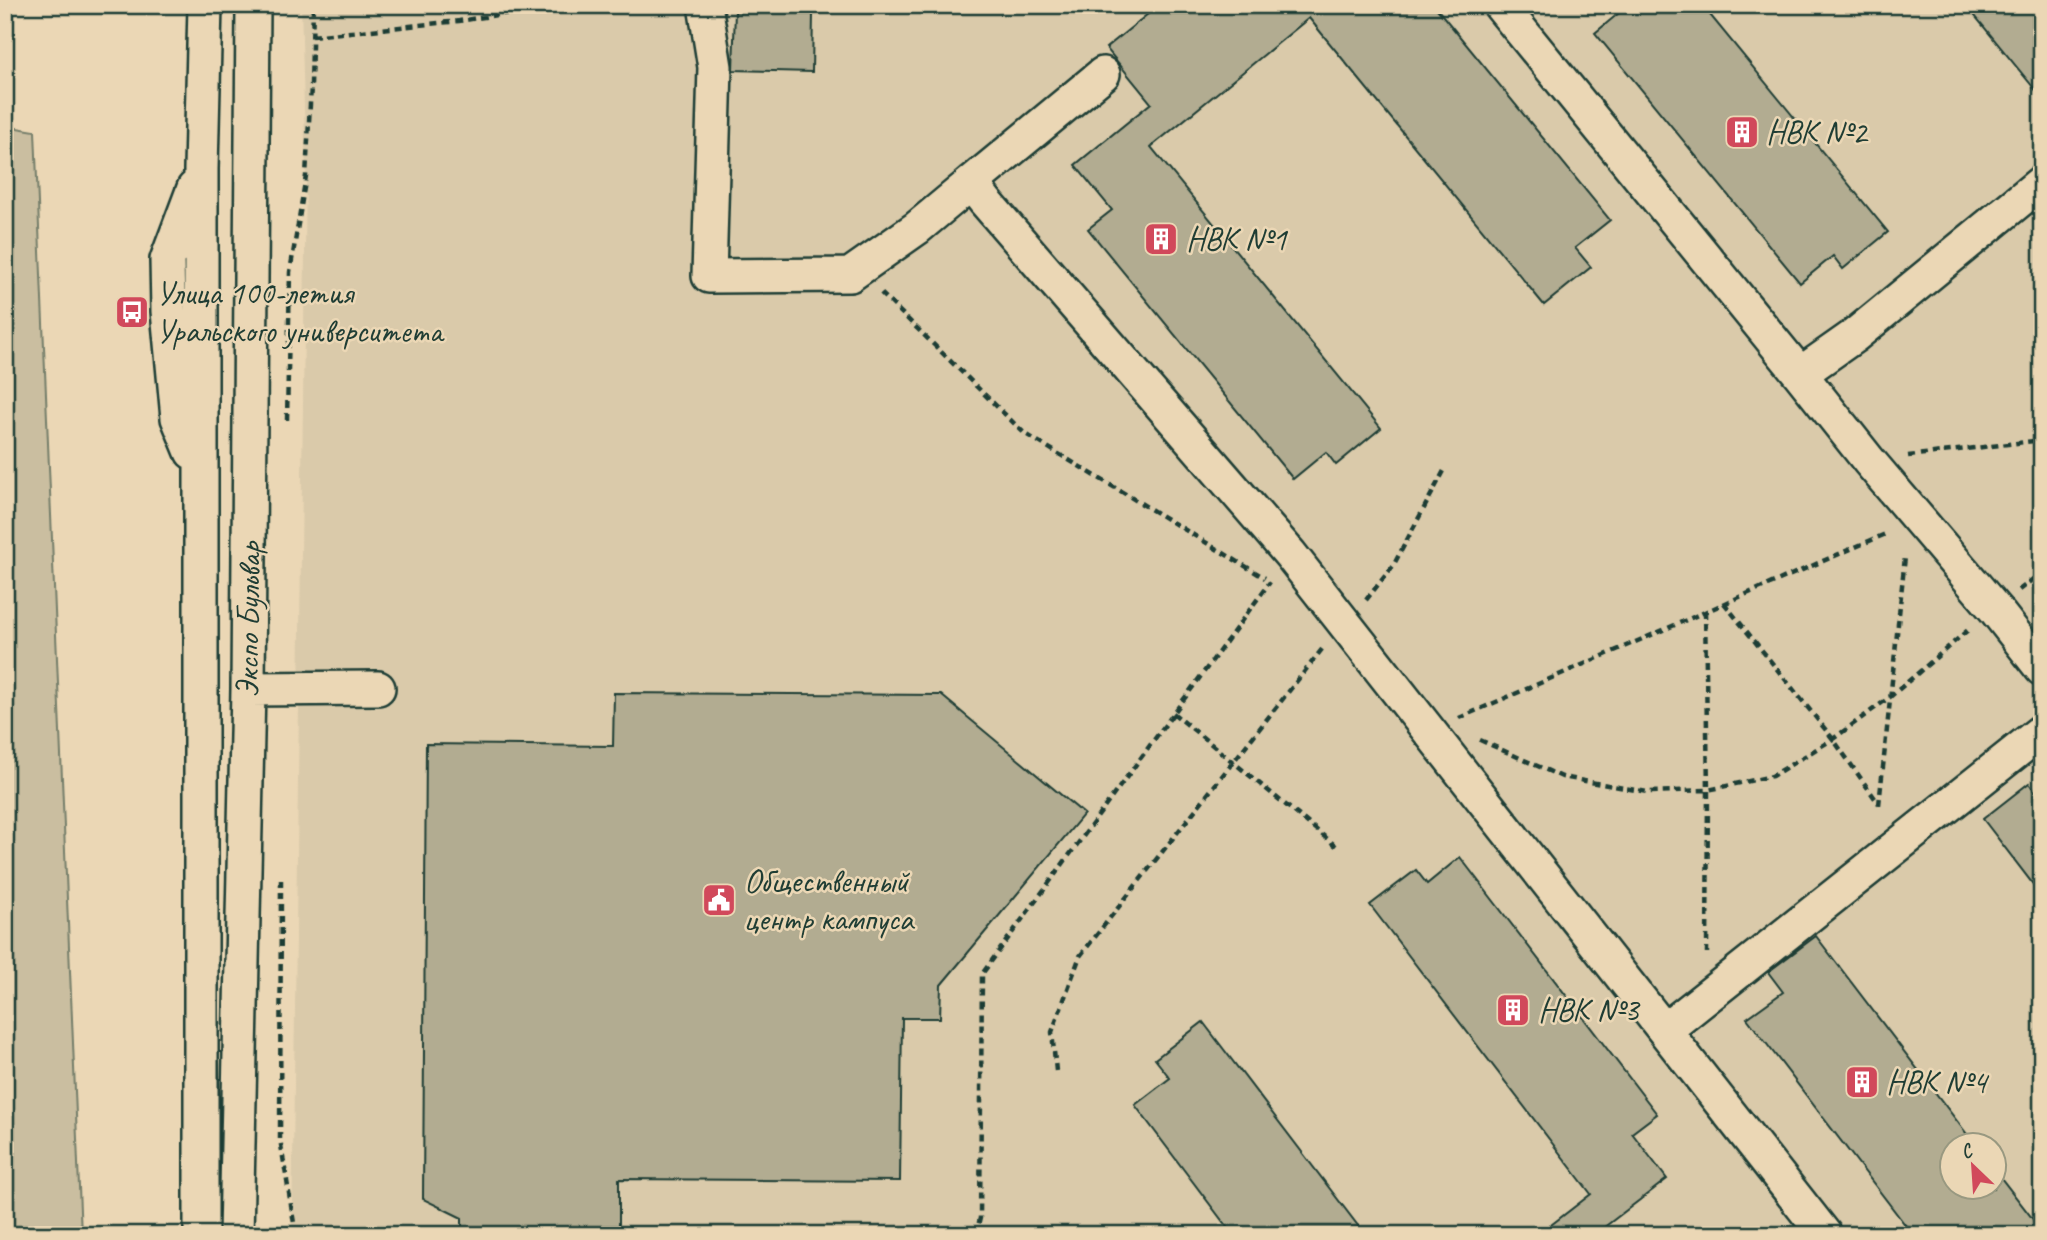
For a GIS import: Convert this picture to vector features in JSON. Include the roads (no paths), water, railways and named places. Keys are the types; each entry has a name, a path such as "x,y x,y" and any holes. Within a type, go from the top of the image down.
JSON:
{"street":[{"name":"Экспо Бульвар","path":"201,1235 201,169 205,5"},
{"name":"Экспо Бульвар","path":"236,1235 248,689 253,5"},
{"path":"705,5 715,66 709,276 850,275 917,228 1103,74"},
{"path":"1500,5 1869,461 2042,668"},
{"path":"1800,374 1854,336 2042,182"},
{"path":"971,183 1290,554 1825,1235"},
{"path":"248,689 378,688"},
{"path":"1665,1030 2042,731"}],"place":[{"name":"НВК №2","path":"1742,132"},
{"name":"НВК №1","path":"1161,239"},
{"name":"Улица 100-летия Уральского университета","path":"132,312"},
{"name":"Общественный центр кампуса","path":"719,900"},
{"name":"НВК №3","path":"1513,1010"},
{"name":"НВК №4","path":"1862,1082"}]}
